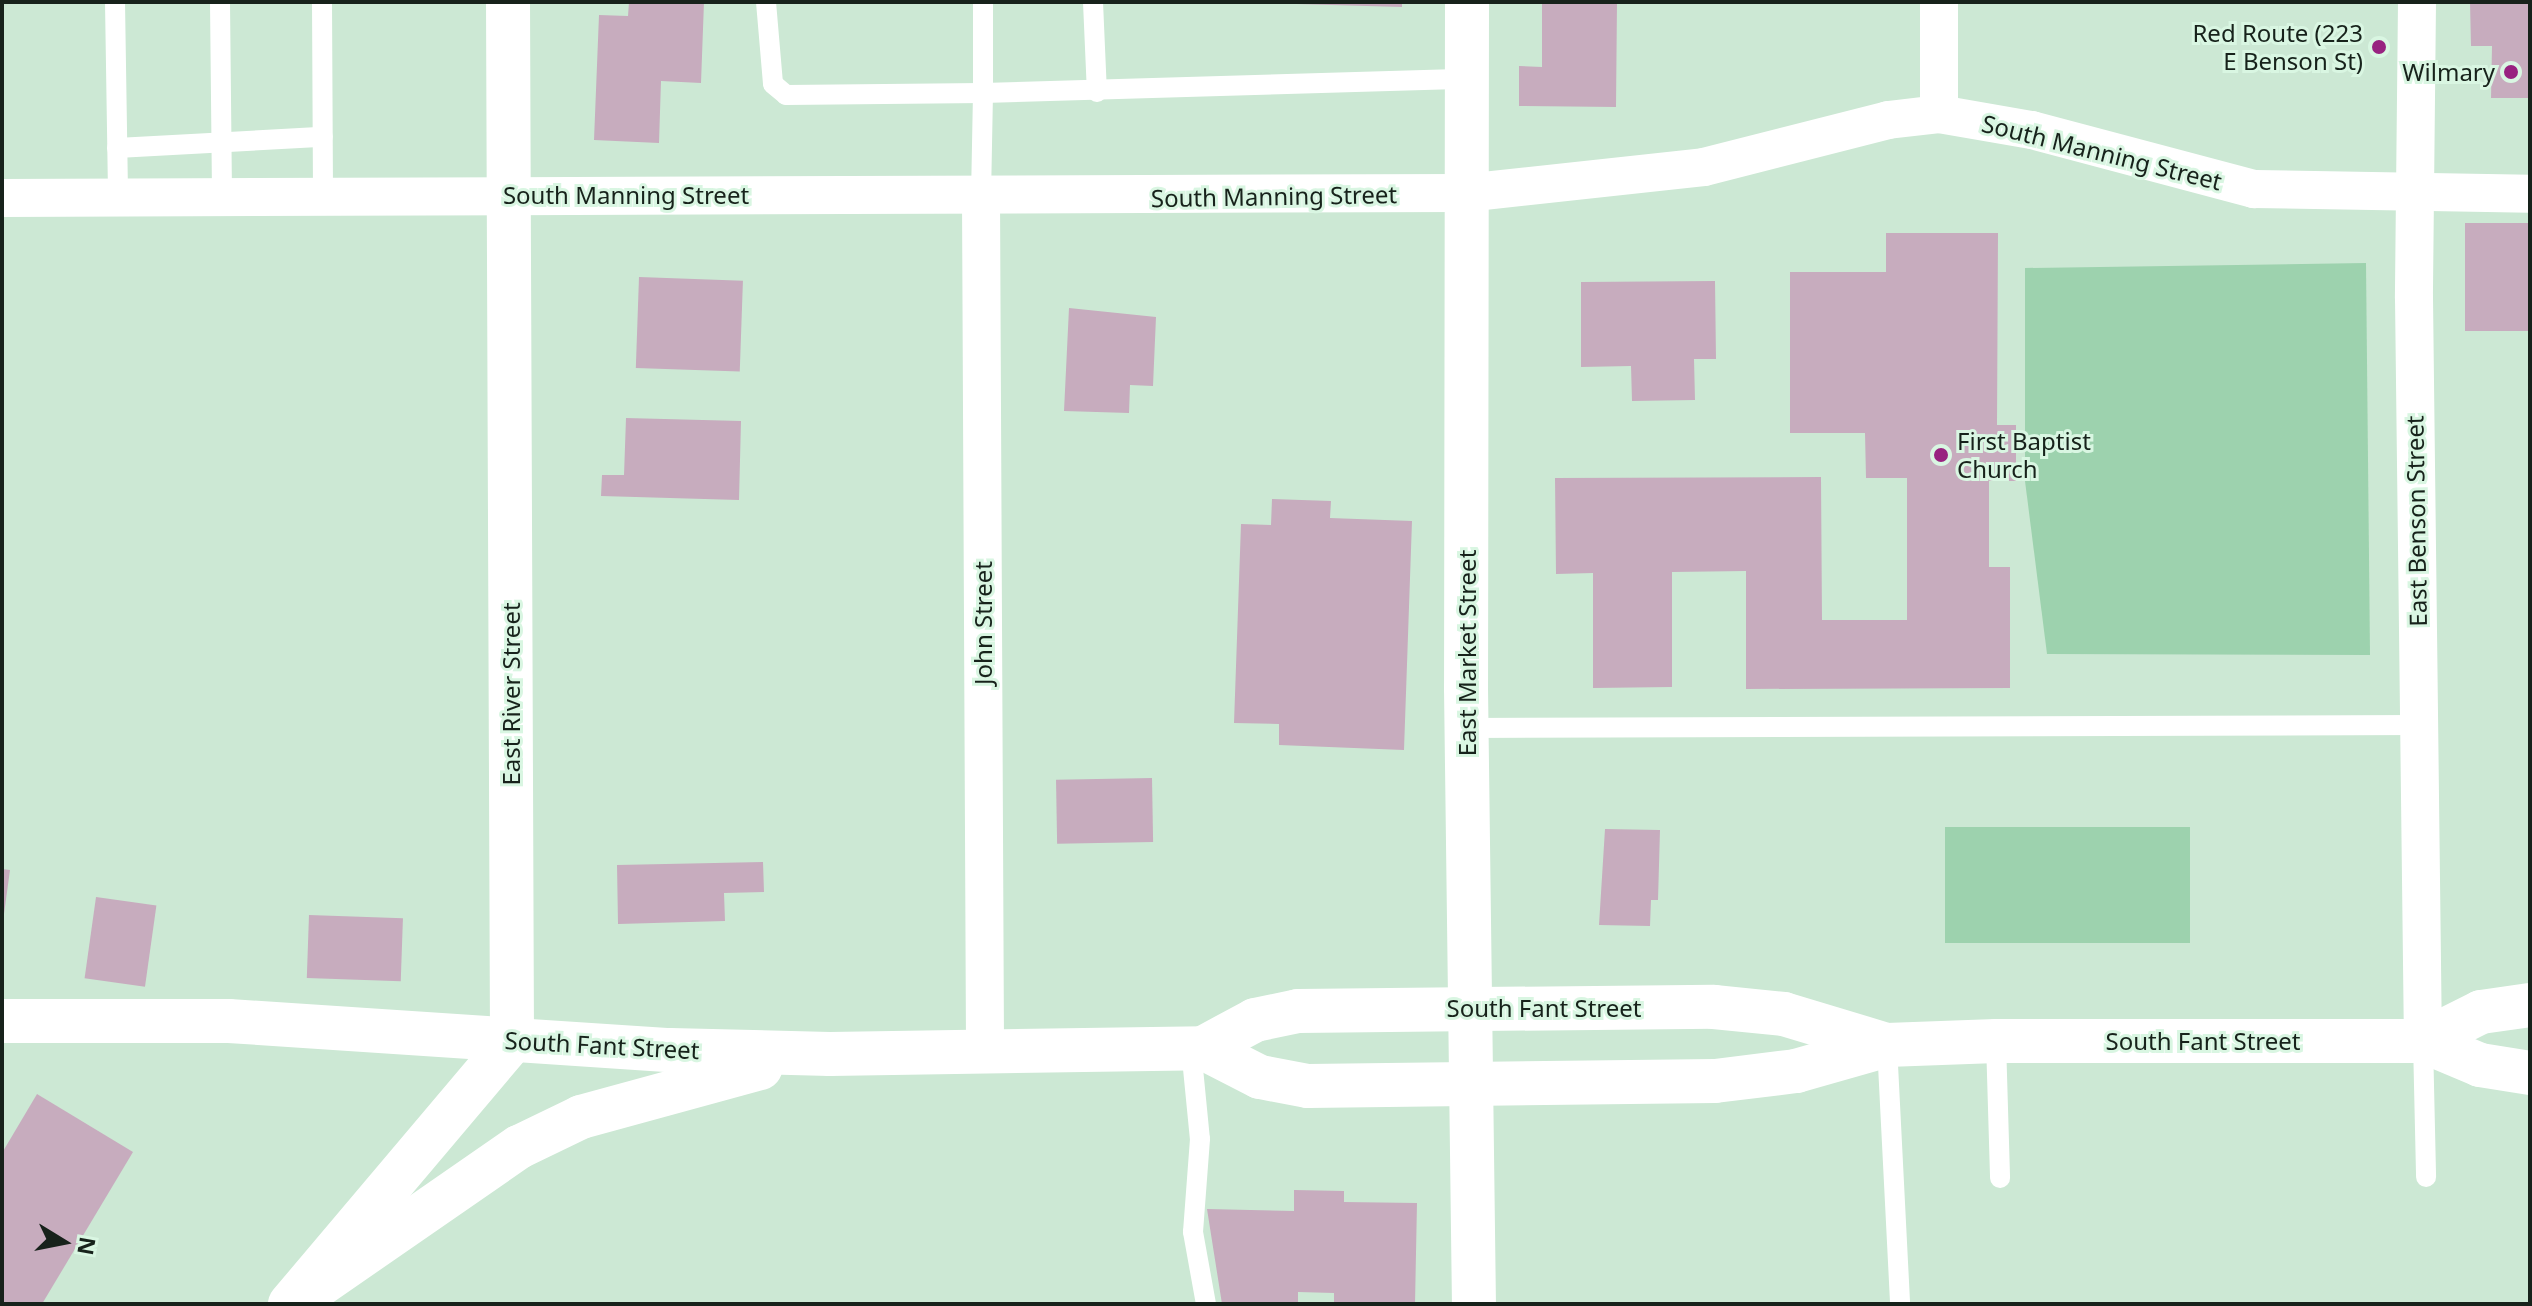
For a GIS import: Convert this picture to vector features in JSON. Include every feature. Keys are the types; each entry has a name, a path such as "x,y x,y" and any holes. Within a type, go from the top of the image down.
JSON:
{"main road":[{"name":"East River Street","path":"508,2 512,1041"},
{"name":"East Market Street","path":"1467,2 1467,728 1474,1304"},
{"name":"South Fant Street","path":"2423,1041 2481,1012 2530,1005"},
{"name":"South Fant Street","path":"1197,1048 1255,1020 1298,1011 1469,1009 1728,1008 1784,1014 1887,1045"},
{"name":"South Fant Street","path":"2,1021 229,1021 512,1041 830,1054 985,1049 1197,1048 1260,1077 1308,1086 1469,1087 1715,1081 1796,1071 1887,1045 1996,1041 2423,1041 2480,1065 2530,1073"},
{"path":"291,1304 512,1041"},
{"path":"291,1304 519,1147 581,1117 722,1076 830,1054"}],"street":[{"path":"1939,2 1939,114"},
{"name":"East Benson Street","path":"2417,2 2418,194 2414,298 2423,1041"},
{"name":"South Manning Street","path":"2,198 1465,193 1704,167 1888,120 1939,114 2032,130 2254,189 2530,194"},
{"name":"John Street","path":"981,197 985,1049"}],"lane":[{"path":"115,2 118,198"},
{"path":"220,2 222,197"},
{"path":"322,2 323,196"},
{"path":"766,2 773,84 786,95 1097,92 1467,79"},
{"path":"981,197 983,2"},
{"path":"1093,2 1097,92"},
{"path":"117,148 323,137"},
{"path":"1467,728 2419,725"},
{"path":"1996,1041 2000,1178"},
{"path":"2423,1041 2426,1177"},
{"path":"1887,1045 1900,1304"},
{"path":"1197,1048 1200,1139 1193,1232 1206,1304"}],"green space":[{"path":"2366,263 2370,655 2047,654 2025,481 2025,268"},
{"path":"1945,827 2190,827 2190,943 1945,943"}],"building":[{"path":"629,2 704,2 701,83 661,81 659,143 594,140 599,15 628,16"},
{"path":"1231,2 1402,2 1402,7"},
{"name":"Wilmary","path":"2470,2 2530,2 2530,98 2491,98 2492,46 2471,46"},
{"path":"1542,3 1617,3 1616,107 1519,106 1519,66 1542,67"},
{"path":"2465,223 2530,223 2530,331 2465,331"},
{"name":"First Baptist Church","path":"1886,233 1998,233 1997,425 2016,425 2016,481 1989,481 1989,567 2010,567 2010,688 1746,689 1746,571 1672,572 1672,687 1593,688 1593,573 1556,574 1555,478 1821,477 1822,620 1907,620 1907,478 1866,478 1865,433 1790,433 1790,272 1886,272"},
{"path":"639,277 743,281 740,372 636,368"},
{"path":"1715,281 1716,359 1694,359 1695,400 1632,401 1631,366 1581,367 1581,282"},
{"path":"1069,308 1156,317 1153,386 1130,385 1129,413 1064,411"},
{"path":"626,418 741,421 739,500 601,496 602,475 624,475"},
{"path":"1272,499 1331,501 1330,518 1412,521 1404,750 1279,745 1279,724 1234,723 1241,524 1271,525"},
{"path":"1152,778 1153,842 1057,844 1056,780"},
{"path":"1605,829 1660,830 1658,900 1651,900 1650,926 1599,925"},
{"path":"763,862 764,892 724,893 725,921 618,924 617,865"},
{"path":"2,869 10,870 4,914 2,914"},
{"path":"96,897 156,905 145,987 85,978"},
{"path":"309,915 403,918 401,981 307,978"},
{"path":"37,1094 133,1152 42,1304 2,1304 2,1153"},
{"path":"1294,1190 1344,1191 1344,1202 1417,1203 1415,1304 1334,1304 1334,1293 1298,1292 1298,1304 1222,1304 1207,1209 1294,1211"}],"place":[{"name":"Red Route (223 E Benson St)","path":"2379,47"},
{"name":"Wilmary","path":"2511,72"},
{"name":"First Baptist Church","path":"1941,455"}]}
